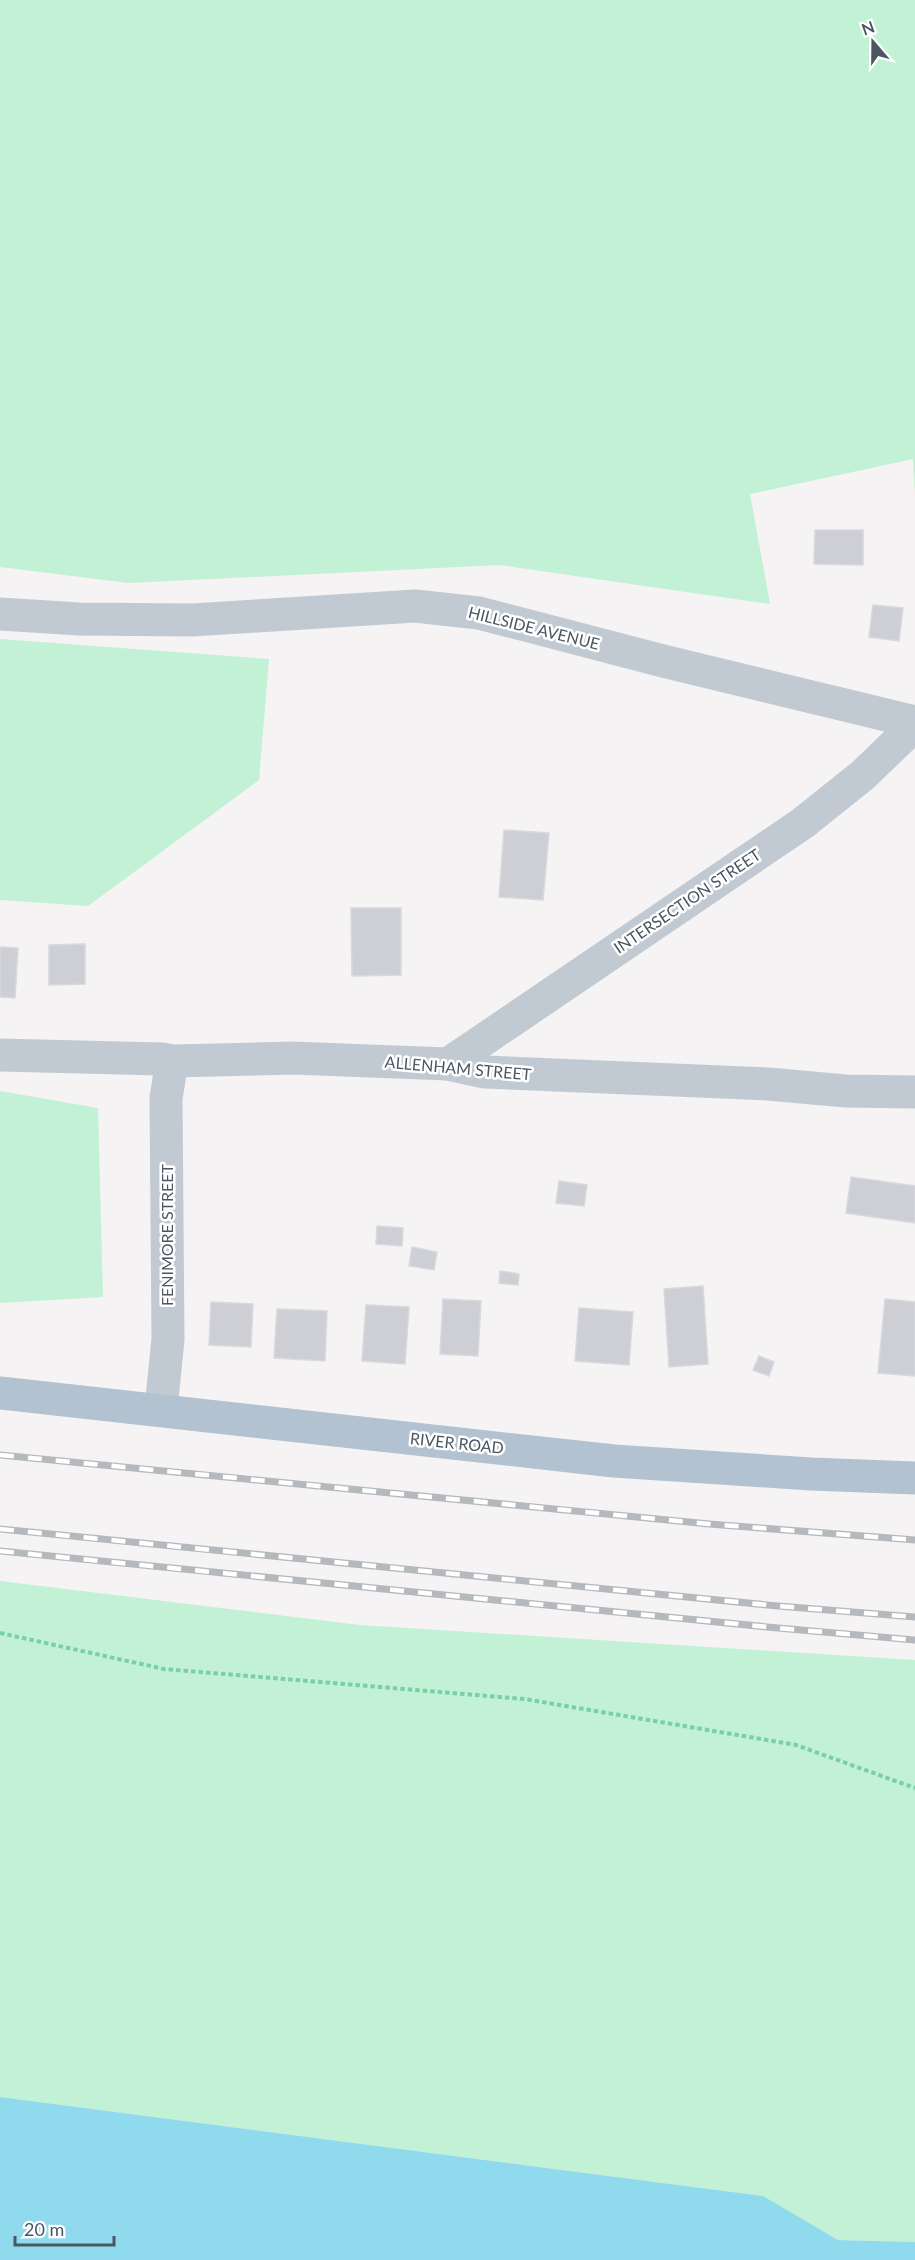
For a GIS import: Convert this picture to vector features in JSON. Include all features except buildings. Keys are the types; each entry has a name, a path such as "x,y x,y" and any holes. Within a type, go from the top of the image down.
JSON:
{"main road":[{"name":"RIVER ROAD","path":"0,1393 614,1461 811,1474 915,1478"}],"street":[{"name":"HILLSIDE AVENUE","path":"0,614 79,619 192,620 415,606 479,613 915,724"},
{"name":"INTERSECTION STREET","path":"448,1064 803,823 863,775 915,724"},
{"name":"ALLENHAM STREET","path":"0,1055 172,1061 292,1058 448,1064 485,1072 768,1084 846,1091 915,1092"},
{"name":"FENIMORE STREET","path":"161,1410 168,1340 166,1098 172,1061"}],"path":[{"path":"0,1633 164,1669 524,1700 785,1743 915,1788"}],"green space":[{"path":"0,0 915,0 915,496 913,459 750,494 770,604 500,565 128,583 0,567"},
{"path":"0,639 269,659 259,780 88,906 0,900"},
{"path":"0,1091 98,1108 103,1297 0,1303"},
{"path":"0,1581 360,1625 915,1660 915,2242 838,2240 762,2196 0,2097"}],"water":[{"path":"0,2097 763,2196 838,2240 915,2242 915,2260 0,2260"}],"railway":[{"path":"0,1455 709,1524 915,1540"},
{"path":"0,1529 778,1606 915,1617"},
{"path":"0,1551 915,1640"}]}
